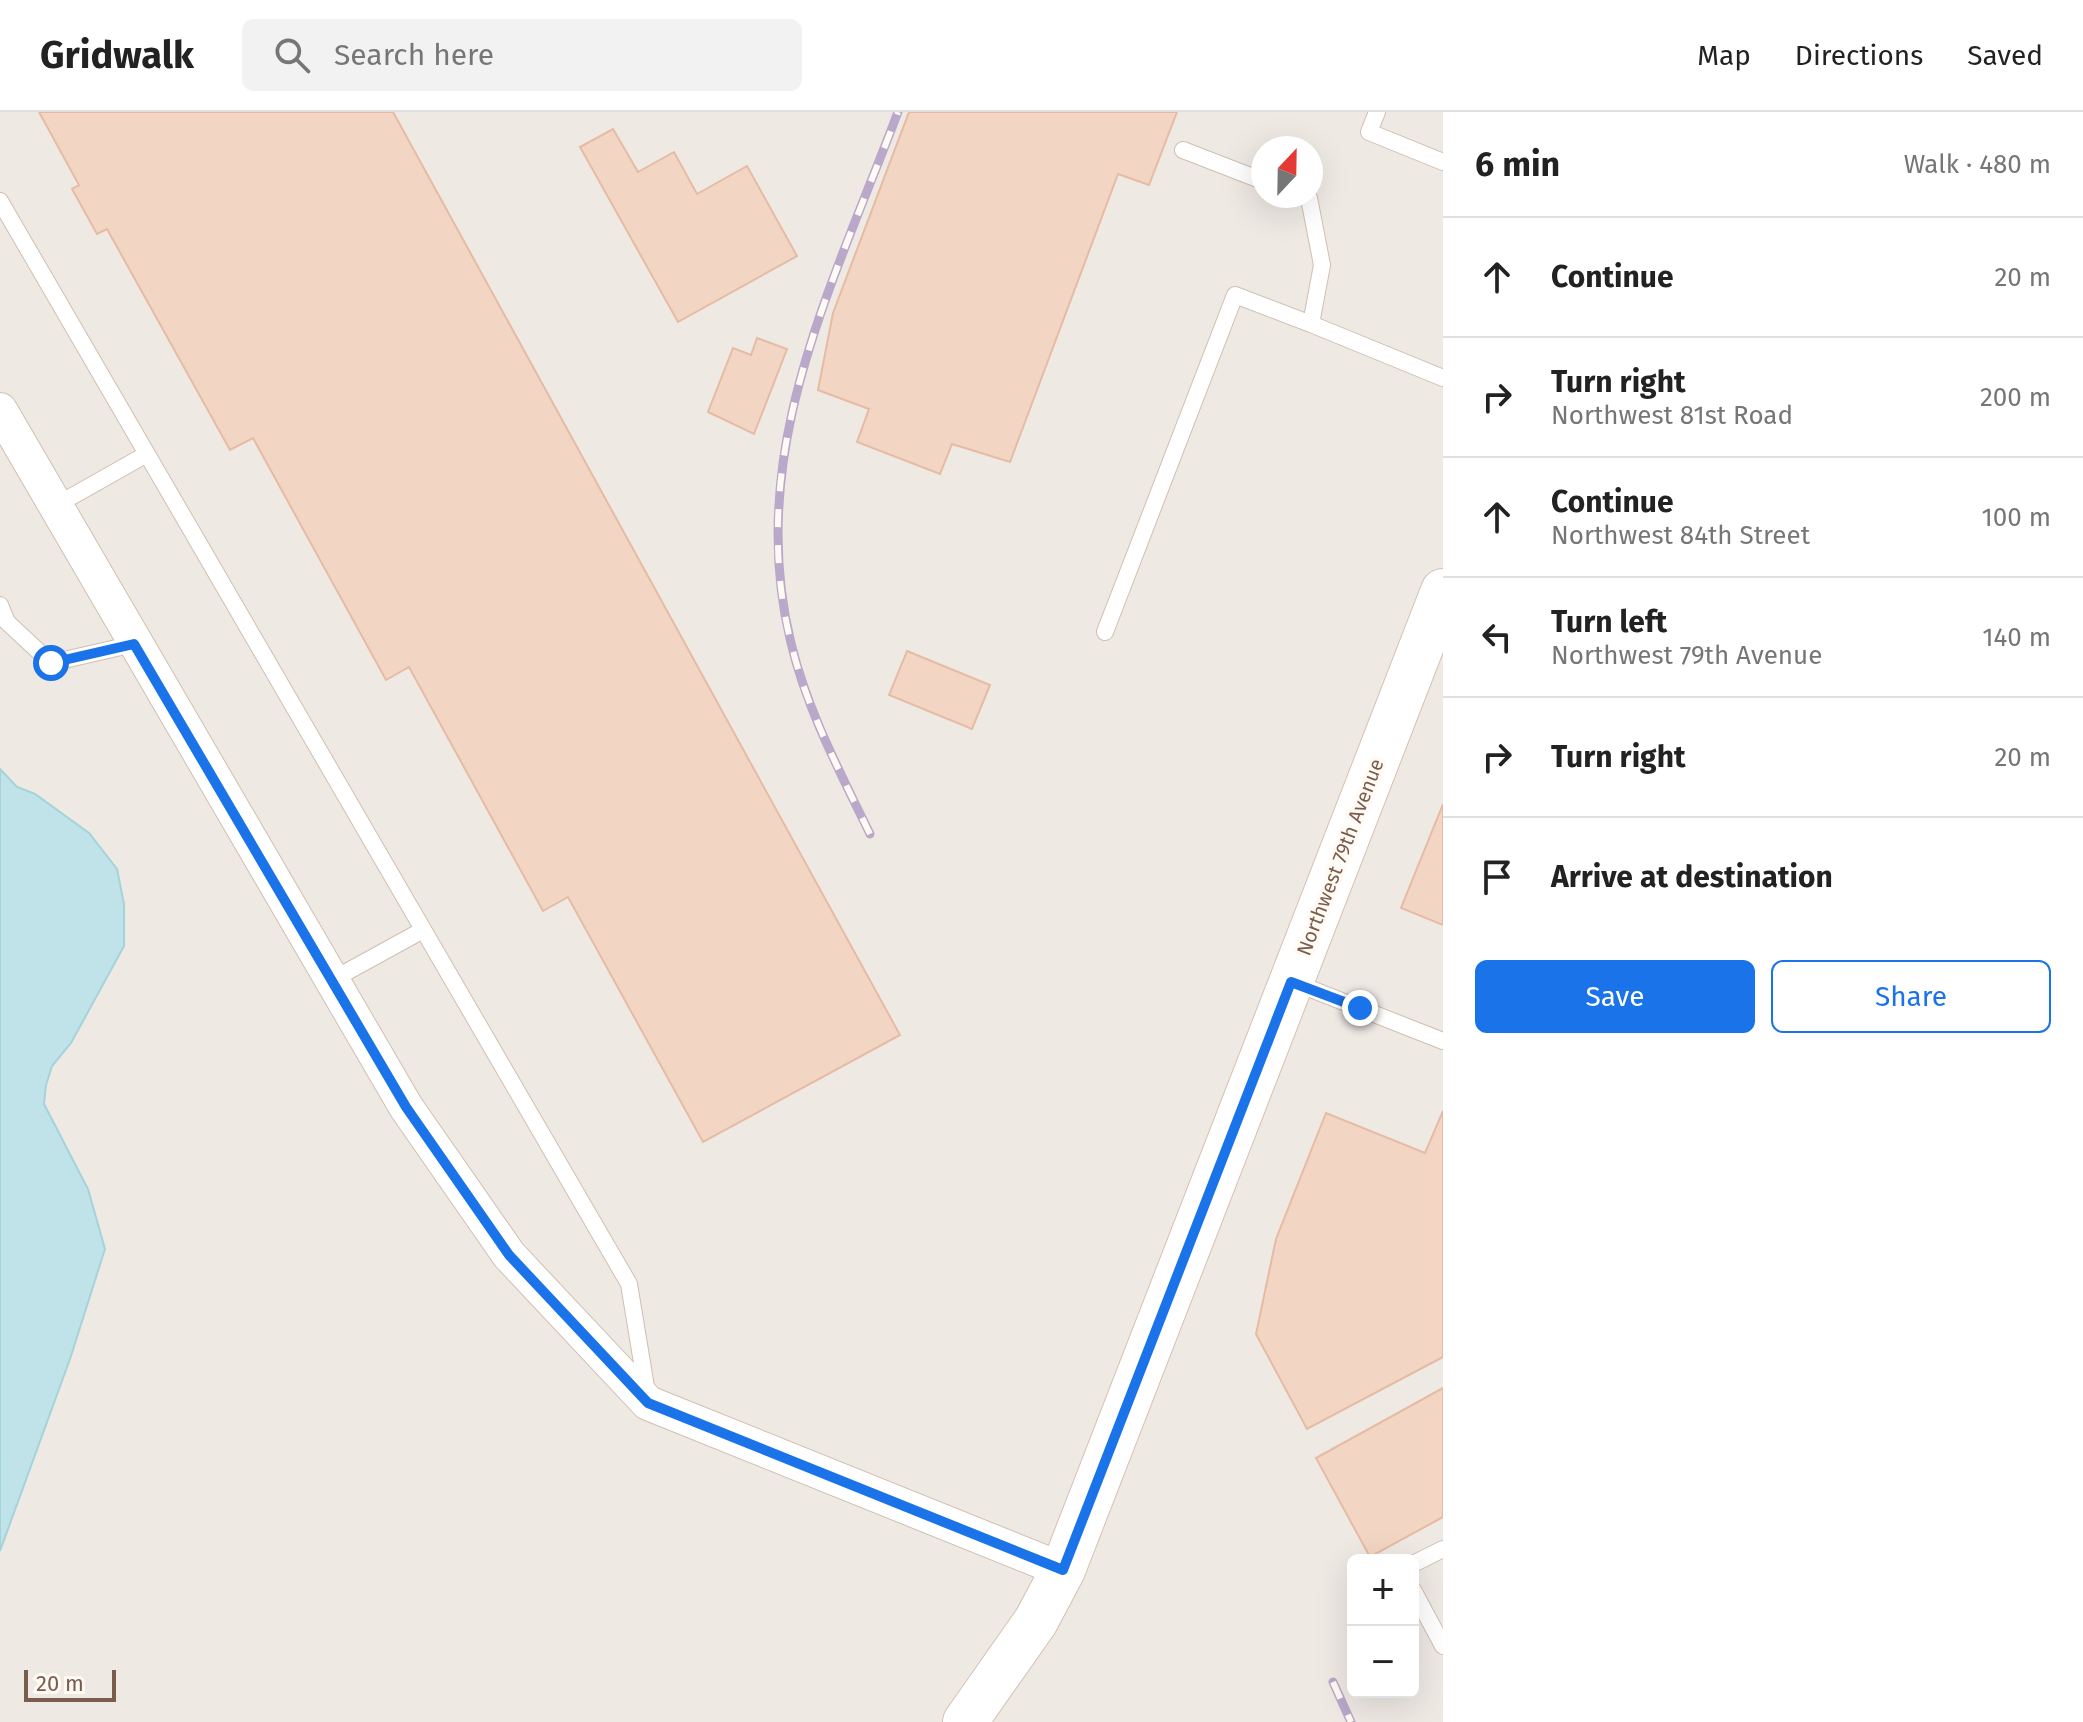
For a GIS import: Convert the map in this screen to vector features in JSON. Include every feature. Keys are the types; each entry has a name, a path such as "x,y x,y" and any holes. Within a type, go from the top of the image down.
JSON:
{"main road":[{"name":"Northwest 79th Avenue","path":"965,1722 1036,1621 1063,1570 1443,591"}],"street":[{"path":"0,410 53,507 406,1107 509,1255 648,1403 1063,1570"}],"lane":[{"path":"1377,112 1369,132 1443,162"},
{"path":"1183,150 1251,176"},
{"path":"0,201 629,1284 648,1403"},
{"path":"1311,208 1322,265 1311,324"},
{"path":"1105,632 1235,295 1443,378"},
{"path":"53,507 147,454"},
{"path":"0,605 7,622 51,663 134,644"},
{"path":"332,980 423,930"},
{"path":"1291,982 1443,1041"},
{"path":"1419,1561 1443,1549"},
{"path":"1419,1601 1443,1646"}],"shaded area":[{"path":"0,112 1443,112 1443,1722 0,1722"}],"water":[{"path":"0,769 17,787 35,794 89,833 117,869 124,904 124,946 71,1043 52,1066 46,1085 44,1104 88,1189 105,1249 70,1359 0,1551"}],"building":[{"path":"39,112 393,112 900,1035 703,1142 568,897 543,911 409,667 386,680 253,438 230,450 107,229 97,234 72,189 79,185"},
{"path":"909,112 1177,112 1149,185 1118,174 1010,462 952,444 940,474 857,442 869,409 818,390 833,313"},
{"path":"613,129 638,172 674,152 697,194 747,166 797,256 678,322 580,147"},
{"path":"757,338 787,349 754,434 708,412 733,348 751,355"},
{"path":"907,651 990,685 972,729 889,695"},
{"path":"1443,804 1443,925 1401,908"},
{"path":"1443,1111 1443,1357 1307,1429 1256,1334 1276,1239 1326,1113 1425,1153"},
{"path":"1443,1388 1443,1517 1375,1554 1368,1554 1316,1458"}],"railway":[{"path":"870,834 825,740 791,643 779,573 779,505 787,438 802,372 823,306 898,112"},
{"path":"1333,1682 1351,1722"}],"route":[{"path":"51,663 134,644 406,1107 509,1255 648,1403 1063,1570 1291,982 1360,1008"}]}
